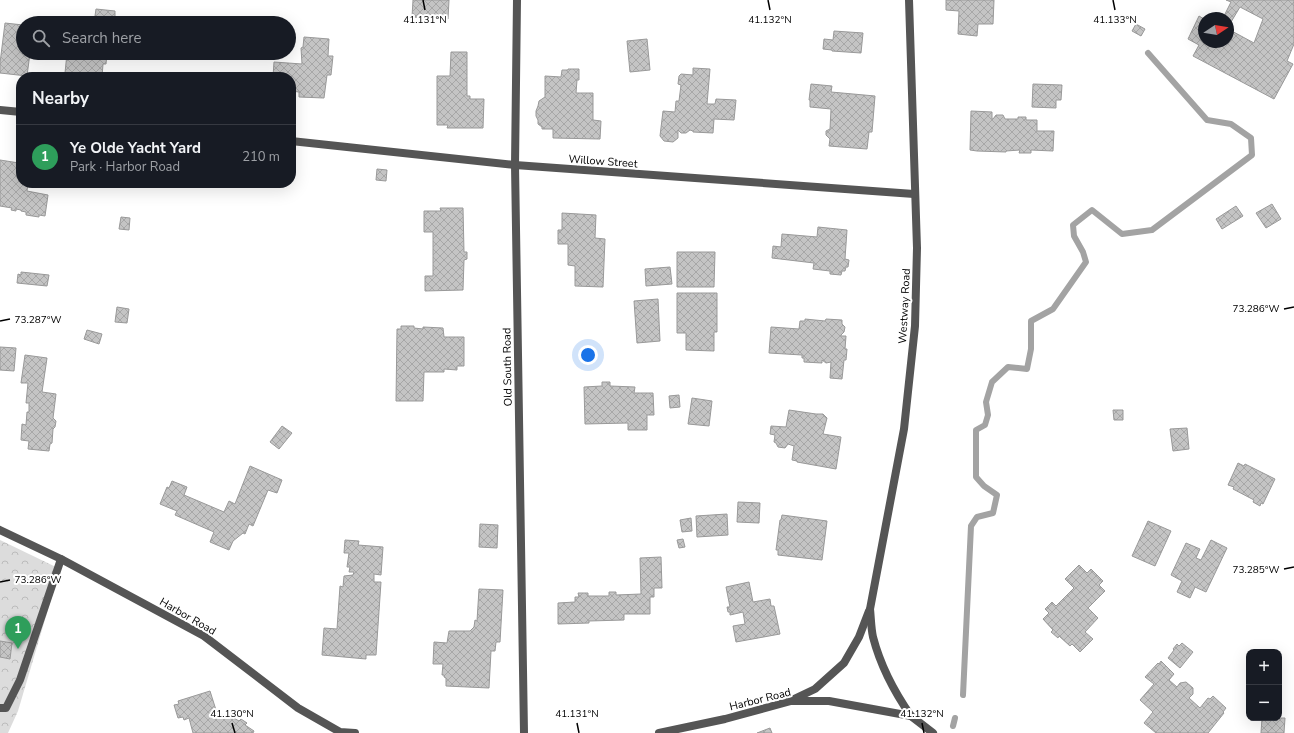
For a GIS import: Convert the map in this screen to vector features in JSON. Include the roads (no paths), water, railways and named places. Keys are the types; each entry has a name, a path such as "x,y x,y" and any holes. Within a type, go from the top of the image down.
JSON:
{"street":[{"name":"Old South Road","path":"517,0 515,165 524,733"},
{"name":"Westway Road","path":"791,701 815,689 844,663 859,637 870,609 904,429 914,334 917,248 914,194 909,0"},
{"path":"0,110 16,112"},
{"name":"Willow Street","path":"296,142 515,165 914,194"},
{"name":"Harbor Road","path":"0,530 61,559 204,636 298,708 340,732 355,733"},
{"path":"0,708 6,708 20,680 61,559"},
{"name":"Westway Road","path":"870,609 873,636 880,656 898,698 911,716"},
{"name":"Harbor Road","path":"659,733 725,719 791,701 829,700 911,716 933,733"}],"waterway":[{"path":"963,695 971,526 977,517 993,513 997,495 984,486 976,477 976,430 985,425 988,415 986,402 992,382 1008,367 1027,369 1031,349 1031,321 1053,309 1086,262 1083,252 1074,236 1073,225 1092,210 1122,234 1152,230 1252,155 1251,138 1231,124 1207,120 1148,53"},
{"path":"953,726 955,718"}],"place":[{"name":"Ye Olde Yacht Yard","path":"18,649"}]}
